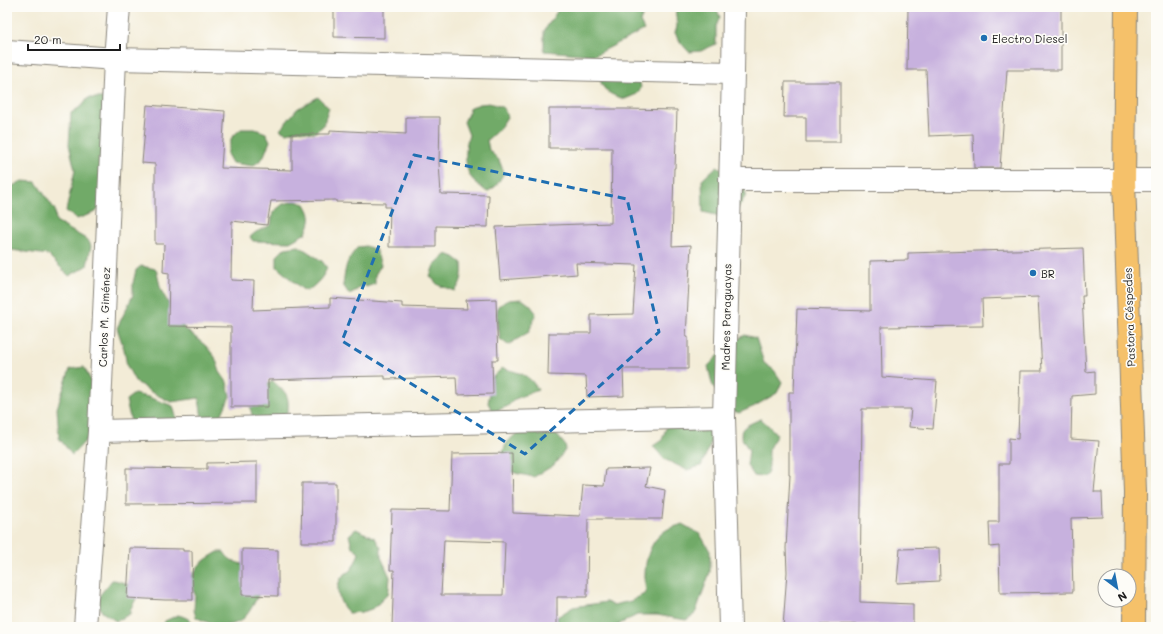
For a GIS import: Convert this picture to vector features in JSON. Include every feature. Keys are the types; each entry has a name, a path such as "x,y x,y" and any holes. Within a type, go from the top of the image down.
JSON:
{"main road":[{"name":"Pastora Céspedes","path":"1126,7 1124,181 1136,492 1134,627"}],"street":[{"name":"Carlos M. Giménez","path":"85,627 99,431 115,59 119,7"},
{"name":"Madres Paraguayas","path":"730,627 724,417 734,7"},
{"path":"7,51 115,59 733,73"},
{"path":"730,180 1156,180"},
{"path":"99,431 724,417"}],"highlighted area":[{"path":"414,155 627,199 659,332 525,454 342,341"}],"green space":[{"path":"560,7 646,7 640,22 644,30 595,55 544,51 544,31"},
{"path":"676,7 716,7 720,17 716,26 716,44 701,51 689,52 675,33 677,25"},
{"path":"634,75 640,83 641,88 637,94 625,99 613,95 607,91 600,80"},
{"path":"318,97 329,108 323,126 314,133 298,130 286,133 280,130 297,109"},
{"path":"88,98 111,98 104,198 96,212 77,219 66,211 75,170 69,145 71,113 83,105"},
{"path":"490,103 504,108 507,117 500,128 487,140 489,150 499,160 504,173 496,186 487,192 470,176 468,172 466,156 469,135 464,122 471,107"},
{"path":"241,129 255,129 266,133 270,141 263,158 253,166 232,163 227,154 232,137"},
{"path":"717,166 733,176 742,178 746,195 734,213 720,216 703,212 702,180"},
{"path":"22,181 36,182 55,210 56,222 88,240 91,246 87,266 69,276 48,255 11,250 7,247 7,189"},
{"path":"295,201 305,204 309,212 310,222 306,233 290,242 253,241 250,237 256,232 271,225 273,212 283,204"},
{"path":"299,246 322,261 327,268 319,281 307,291 302,289 277,267 277,256 285,248"},
{"path":"366,246 376,250 381,265 375,275 375,284 366,287 363,284 357,290 349,294 343,285 347,264 358,247"},
{"path":"446,254 454,257 462,263 462,278 455,291 438,285 430,276 434,265"},
{"path":"141,266 156,269 161,290 176,317 184,328 206,346 215,357 220,372 227,382 230,396 221,416 209,422 202,419 199,398 171,402 151,392 135,381 127,366 124,349 117,328 133,295 133,283 136,270"},
{"path":"522,299 530,305 536,313 529,332 508,345 500,339 497,314 498,306 509,300"},
{"path":"745,335 756,338 764,363 774,370 782,382 777,393 755,406 739,413 728,409 712,384 708,366 732,342"},
{"path":"84,367 93,385 89,437 72,455 59,438 57,408 70,369"},
{"path":"502,368 527,377 538,390 515,399 508,406 493,412 488,403 493,377"},
{"path":"273,381 286,394 288,401 288,412 273,426 253,420 250,406 254,393"},
{"path":"134,394 148,397 173,406 177,420 131,422 126,400"},
{"path":"761,419 777,435 770,446 768,472 761,477 754,476 747,465 749,450 744,443 741,433 742,430 749,424"},
{"path":"667,425 713,427 716,431 701,466 687,470 664,459 653,446 662,440"},
{"path":"521,430 537,434 557,435 565,445 566,449 554,465 534,477 505,470 501,466 504,449 511,438"},
{"path":"682,524 700,534 710,551 710,572 695,614 686,620 657,615 637,615 614,627 559,627 557,617 573,607 606,602 613,605 631,601 646,593 645,576 647,558 654,541 668,529"},
{"path":"356,529 375,538 381,548 381,557 390,577 388,594 374,608 363,612 349,613 341,602 338,587 341,578 352,568 359,553 352,547 349,535"},
{"path":"218,552 224,552 230,559 245,565 260,592 251,609 244,618 239,622 227,625 214,624 196,617 194,610 195,594 190,583 197,567 207,558"},
{"path":"112,580 128,585 135,594 136,599 130,610 130,614 116,621 102,612 97,600"},
{"path":"178,615 193,622 196,627 163,627 165,621"}],"building":[{"path":"334,7 384,7 384,38 334,37"},
{"name":"Electro Diesel","path":"908,7 1061,7 1061,70 1007,70 1000,168 974,168 973,134 929,136 926,70 907,70"},
{"path":"785,82 840,82 840,142 806,142 806,117 784,117"},
{"path":"147,105 225,111 221,168 292,170 292,134 330,134 330,130 406,134 406,117 440,117 439,163 441,194 489,195 488,227 436,226 436,247 389,247 390,207 385,207 385,203 336,202 336,200 271,201 267,225 232,221 231,280 254,281 253,310 330,307 330,298 402,303 402,307 467,309 466,300 496,299 498,360 492,360 493,394 457,395 456,377 385,379 385,376 268,380 268,407 231,407 231,327 168,326 169,273 163,272 164,244 155,244 155,164 142,163"},
{"path":"549,109 677,110 672,246 691,245 686,337 688,337 688,369 623,369 624,396 587,397 586,376 548,375 549,333 591,333 591,315 633,314 636,265 576,263 577,274 500,280 496,227 611,223 612,148 549,148"},
{"path":"1083,248 1085,296 1082,296 1086,372 1095,371 1095,394 1072,396 1071,439 1099,441 1094,492 1102,492 1103,517 1071,518 1073,592 1000,593 999,546 990,547 989,522 999,522 999,464 1009,464 1009,438 1018,439 1020,371 1042,371 1038,297 982,299 983,326 881,327 882,377 937,381 933,429 909,427 911,409 862,409 860,602 913,604 913,624 815,625 814,627 783,627 787,572 786,548 790,475 789,392 794,392 797,309 870,311 870,261 908,260 908,253"},
{"path":"512,453 513,513 580,516 583,485 604,486 606,469 650,468 646,486 665,490 662,519 588,519 587,597 557,597 557,626 392,626 394,570 390,570 392,510 450,511 452,454","holes":["444,540 505,542 503,595 441,595"]},
{"path":"257,462 257,503 126,504 126,468 207,469 207,463"},
{"path":"302,483 336,483 336,542 301,542"},
{"path":"130,548 183,549 183,551 192,551 193,600 127,598"},
{"path":"939,548 940,581 897,583 900,549"},
{"path":"242,549 278,550 278,596 242,595"}],"place":[{"name":"Electro Diesel","path":"984,38"},
{"name":"BR","path":"1033,273"}]}
